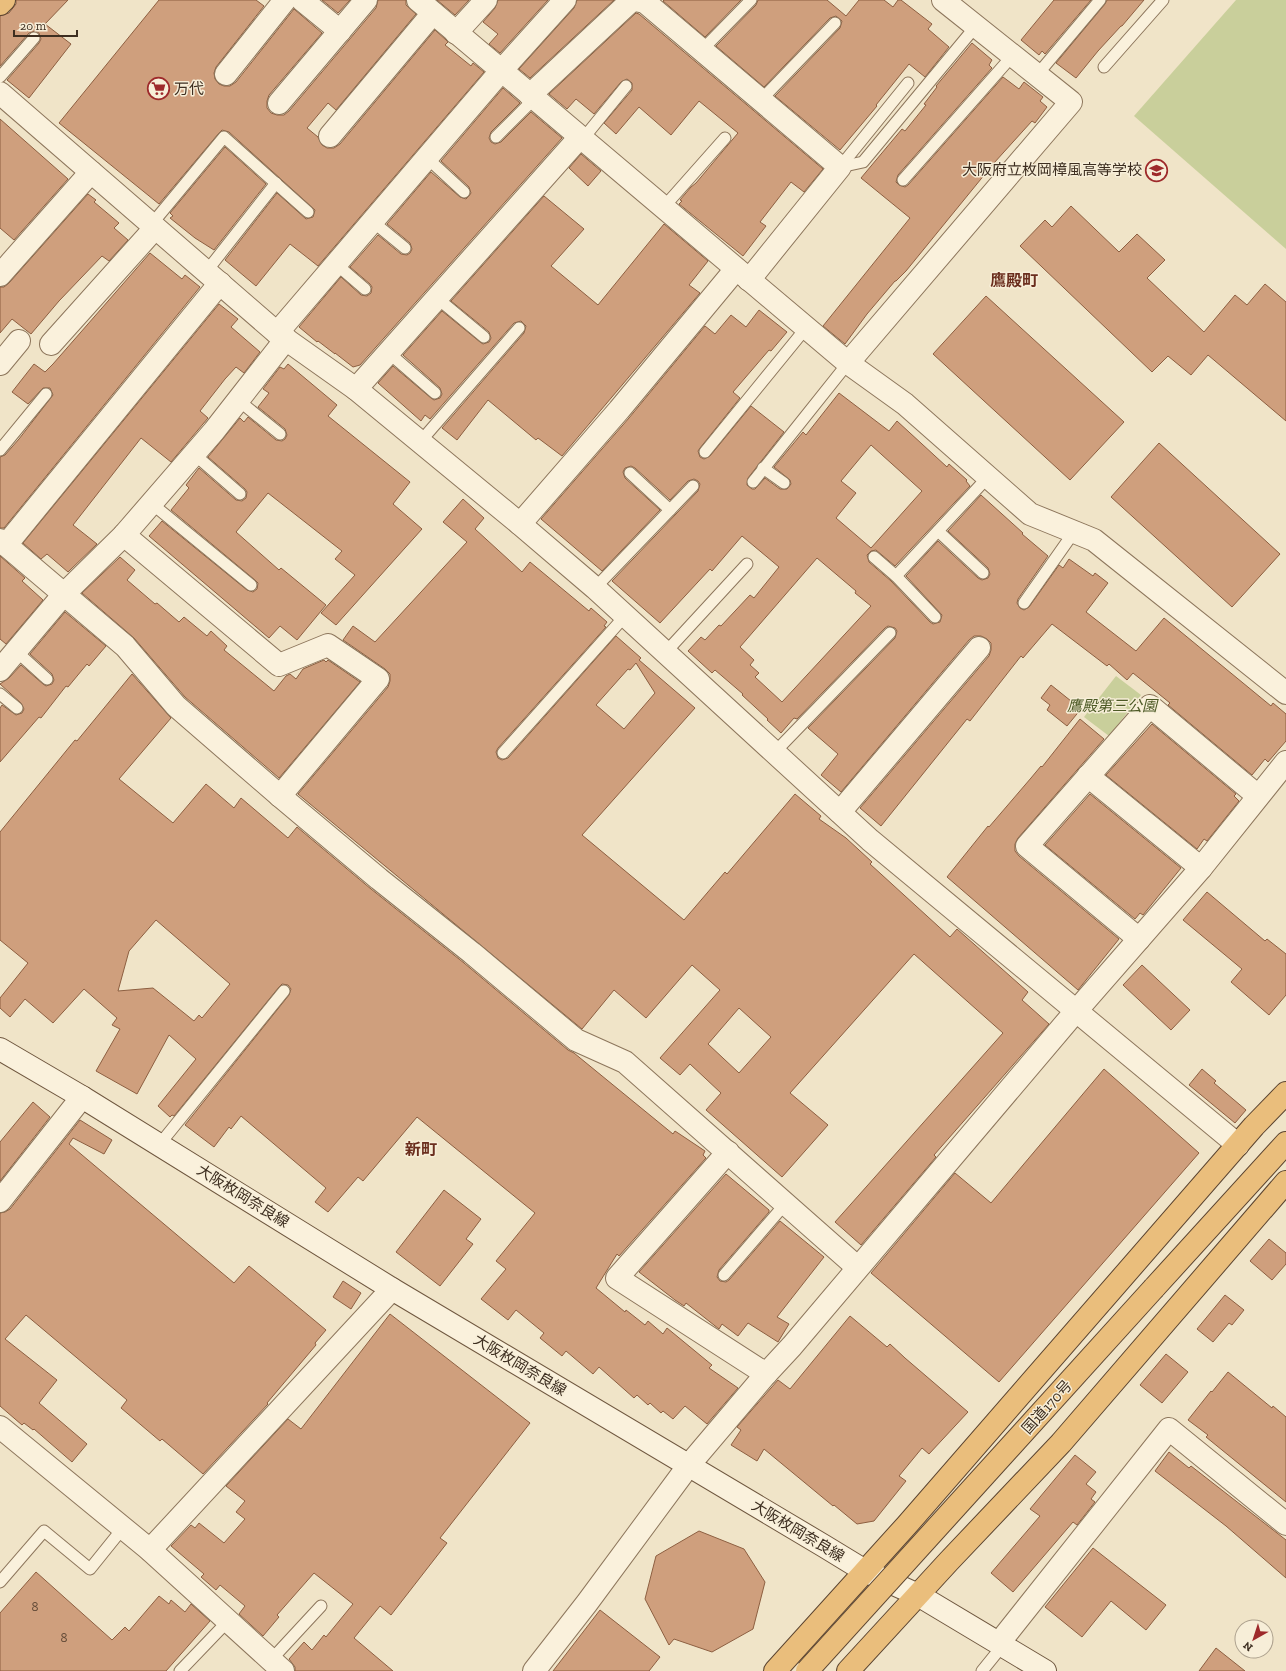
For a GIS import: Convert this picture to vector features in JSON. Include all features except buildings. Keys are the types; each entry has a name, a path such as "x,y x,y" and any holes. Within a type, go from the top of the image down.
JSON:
{"highway":[{"path":"0,4 4,0"},
{"path":"775,1671 906,1526 1238,1145 1286,1093"},
{"name":"国道170号","path":"807,1671 1286,1143"},
{"path":"848,1671 1061,1443 1286,1182"}],"street":[{"path":"226,74 285,0"},
{"path":"302,0 340,31"},
{"path":"279,104 366,0"},
{"path":"456,33 486,0"},
{"path":"0,670 64,594 124,535 194,454 238,400 281,336 336,264 426,157 565,0"},
{"path":"520,524 619,410 840,167 702,50 640,0 532,97"},
{"path":"848,363 1071,102 943,0"},
{"path":"330,136 426,7 848,363 904,404 1030,514 1094,540 1286,693"},
{"path":"0,93 153,227 281,336 356,389 520,524 595,588 870,840 1238,1145"},
{"path":"356,389 581,139"},
{"path":"0,275 91,172"},
{"path":"52,344 153,227"},
{"path":"213,278 3,542 125,646 176,706 280,796 373,874 472,952 576,1040 625,1062 857,1267"},
{"path":"0,364 19,341"},
{"path":"124,535 279,665 328,645 378,679 280,796"},
{"path":"840,812 979,648"},
{"path":"1139,939 1027,846 1150,706 1258,796"},
{"path":"534,1671 587,1603 689,1465 766,1374 792,1346 857,1267 1076,1010 1201,868 1286,762"},
{"path":"1088,776 1201,868"},
{"name":"大阪枚岡奈良線","path":"0,1049 82,1097 392,1289 865,1571 918,1595 1045,1671"},
{"path":"0,1201 82,1097"},
{"path":"728,1152 617,1278 766,1374"},
{"path":"150,1550 392,1289"},
{"path":"0,1427 150,1550 277,1665"},
{"path":"1001,1644 1169,1429 1286,1524"}],"lane":[{"path":"702,50 751,0"},
{"path":"1037,75 1100,0"},
{"path":"1104,67 1163,0"},
{"path":"761,100 835,23"},
{"path":"840,167 863,162 976,26"},
{"path":"0,78 34,38"},
{"path":"903,180 1013,55"},
{"path":"840,167 908,83"},
{"path":"581,139 626,86"},
{"path":"496,137 532,97"},
{"path":"153,227 224,137 308,212"},
{"path":"663,208 725,138"},
{"path":"426,157 464,192"},
{"path":"213,278 276,183"},
{"path":"372,221 405,248"},
{"path":"336,264 365,289"},
{"path":"437,298 484,338"},
{"path":"420,442 519,328"},
{"path":"705,452 806,328"},
{"path":"389,353 435,394"},
{"path":"753,482 848,363"},
{"path":"0,450 46,394"},
{"path":"238,400 280,434"},
{"path":"194,454 240,494"},
{"path":"763,468 784,483"},
{"path":"630,473 670,510"},
{"path":"896,576 988,477"},
{"path":"595,588 693,486"},
{"path":"151,503 251,585"},
{"path":"938,531 983,573"},
{"path":"1024,603 1074,532"},
{"path":"874,557 896,576 935,617"},
{"path":"665,653 747,564"},
{"path":"503,753 625,616"},
{"path":"774,753 890,633"},
{"path":"16,651 47,679"},
{"path":"0,694 17,708"},
{"path":"159,1145 284,990"},
{"path":"724,1275 786,1203"},
{"path":"0,1582 44,1531 90,1569 123,1528"},
{"path":"277,1665 321,1606"},
{"path":"180,1671 228,1621"},
{"path":"982,1671 1001,1644"}],"green space":[{"path":"1236,0 1286,0 1286,249 1134,116"},
{"name":"鷹殿第三公園","path":"1116,676 1141,695 1109,736 1084,717"}],"place":[{"name":"万代","path":"158,89"},
{"name":"大阪府立枚岡樟風高等学校","path":"1157,170"}],"district":[{"name":"鷹殿町","path":"1014,280"},
{"name":"新町","path":"421,1149"}]}
